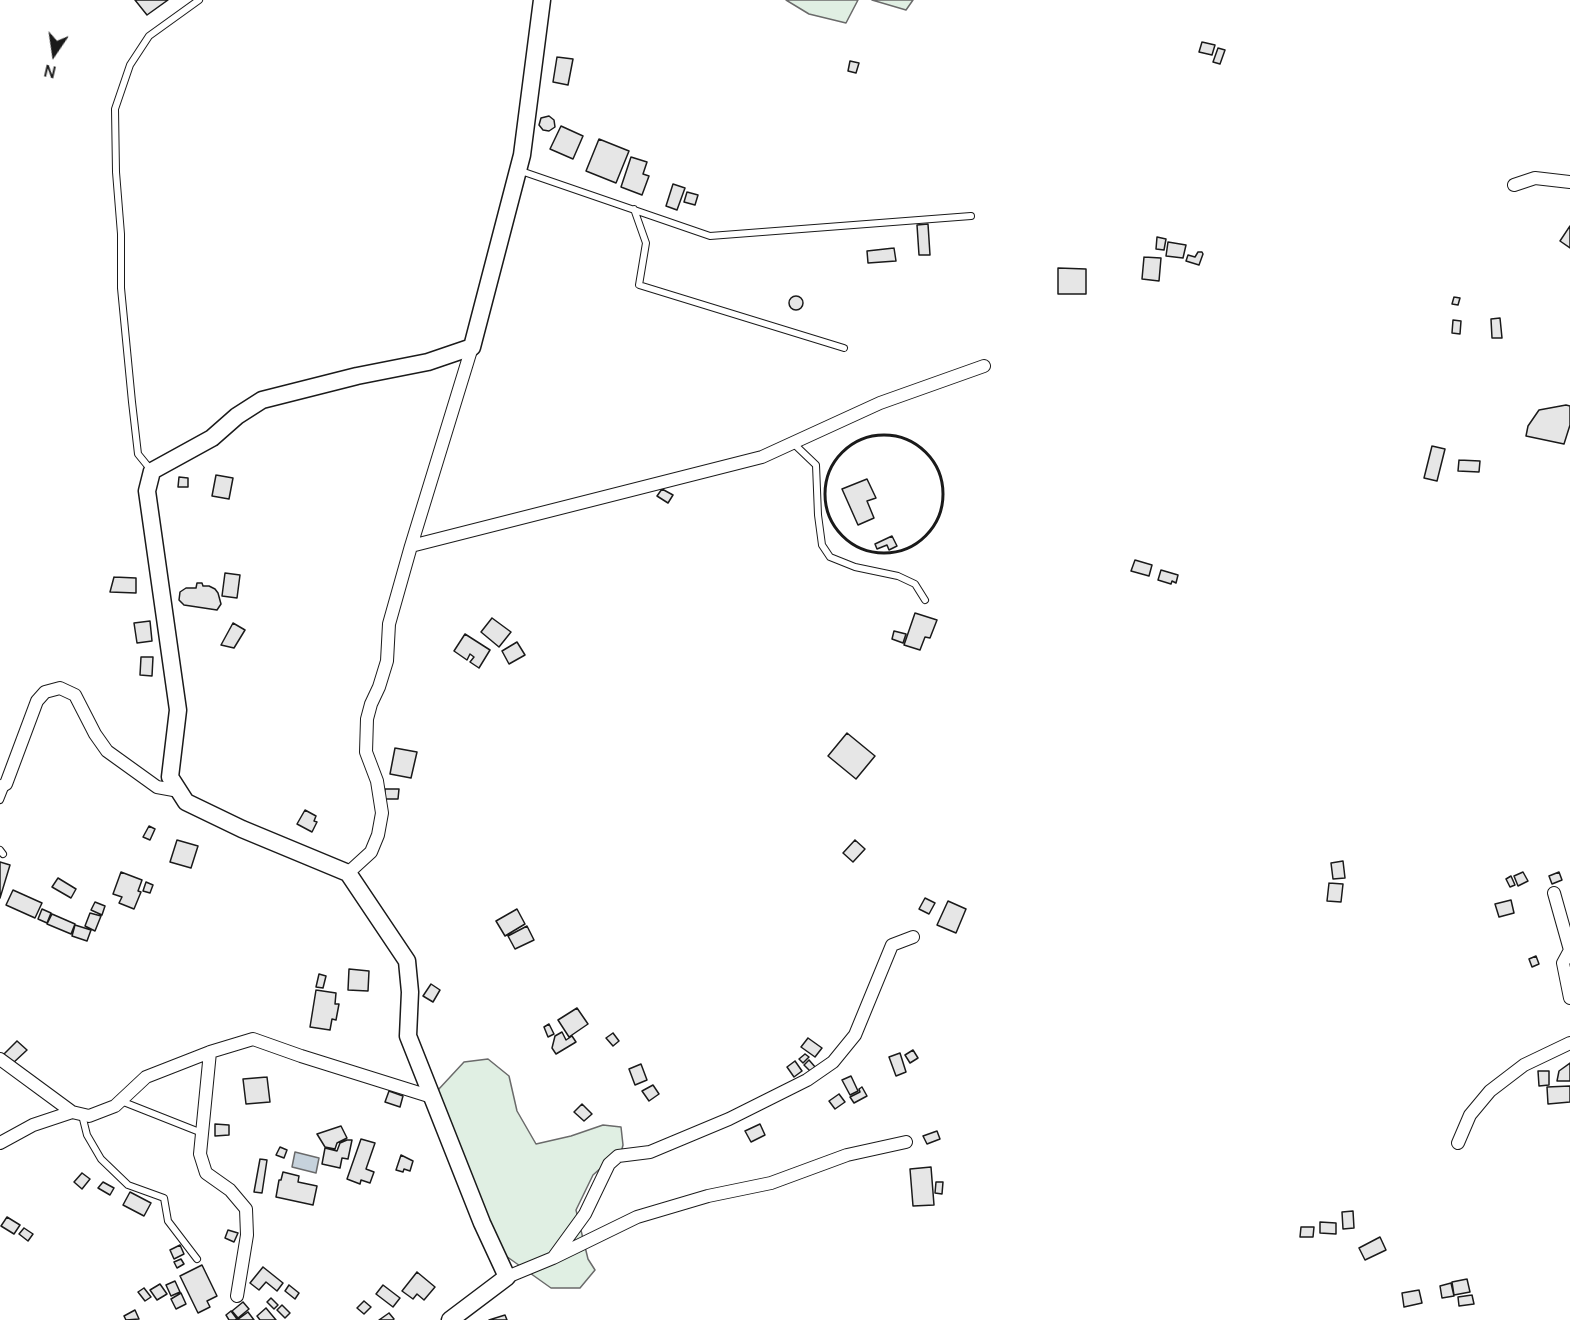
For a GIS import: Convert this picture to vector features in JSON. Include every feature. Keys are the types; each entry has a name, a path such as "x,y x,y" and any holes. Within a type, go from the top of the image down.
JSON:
{"street":[{"path":"348,873 371,852 378,835 382,813 377,781 366,752 367,719 387,661 389,624 472,347 522,155 542,0"},
{"path":"1514,185 1535,178 1570,182"},
{"path":"472,347 428,362 357,376 262,400 237,416 212,438 152,471 147,491 178,710 170,777 186,802 242,829 348,873 407,961 410,992 408,1036 482,1223 507,1277"},
{"path":"411,546 762,457 880,403 984,366"},
{"path":"3,786 37,700 45,692 60,688 75,695 95,734 107,751 157,787 179,791"},
{"path":"1554,892 1570,950 1563,963 1570,998"},
{"path":"553,1257 585,1214 609,1164 618,1156 650,1152 729,1119 807,1080 833,1062 855,1035 892,945 913,937"},
{"path":"0,1143 33,1125 77,1114 89,1116 106,1110 115,1106 146,1077 210,1052 253,1039 432,1097"},
{"path":"1458,1143 1470,1115 1490,1091 1524,1065 1570,1043"},
{"path":"210,1052 201,1154 207,1173 230,1190 246,1209 247,1235 237,1296"},
{"path":"0,1059 77,1114"},
{"path":"450,1320 507,1277 637,1217 708,1196 771,1183 847,1155 906,1142"}],"lane":[{"path":"152,471 138,454 132,402 121,288 121,234 116,172 115,109 130,65 149,36 199,0"},
{"path":"517,170 710,236 970,216"},
{"path":"634,210 646,243 639,285 844,348"},
{"path":"793,443 816,465 822,545 830,557 855,567 898,576 915,584 924,600"},
{"path":"0,800 3,786"},
{"path":"121,1101 202,1133"},
{"path":"77,1114 101,1159 128,1185 164,1198 168,1221 196,1259"}],"green space":[{"path":"786,0 858,0 846,23 809,14"},
{"path":"872,0 913,0 906,10"},
{"path":"488,1059 509,1076 517,1111 536,1144 571,1136 603,1125 621,1127 622,1149 593,1175 576,1210 588,1259 595,1270 580,1288 551,1288 506,1256 480,1201 438,1090 464,1062"}],"shaded area":[{"path":"295,1152 319,1158 316,1173 292,1167"}],"building":[{"path":"135,0 168,0 147,15"},
{"path":"1202,42 1215,45 1212,55 1199,52"},
{"path":"1218,48 1225,50 1220,64 1213,62"},
{"path":"557,57 573,59 568,85 553,82"},
{"path":"850,61 859,63 856,73 848,71"},
{"path":"549,116 554,120 555,127 549,131 543,130 539,125 541,118"},
{"path":"561,126 583,136 573,159 550,149"},
{"path":"599,139 629,151 616,183 586,171"},
{"path":"631,157 647,162 643,174 649,176 642,195 621,187"},
{"path":"673,184 685,188 677,210 666,206"},
{"path":"687,192 698,195 695,205 684,202"},
{"path":"928,224 930,255 919,255 917,225"},
{"path":"1570,226 1570,248 1560,241"},
{"path":"1157,237 1166,239 1164,250 1156,249"},
{"path":"1168,242 1186,245 1183,258 1166,256"},
{"path":"894,248 896,261 868,263 867,251"},
{"path":"1198,252 1203,254 1199,265 1186,261 1188,255 1195,257"},
{"path":"1144,257 1161,258 1159,281 1142,279"},
{"path":"1058,268 1086,269 1086,294 1058,294"},
{"path":"796,296 801,298 803,303 801,308 796,310 791,308 789,303 791,298"},
{"path":"1454,297 1460,298 1458,305 1452,304"},
{"path":"1500,318 1502,338 1492,338 1491,319"},
{"path":"1453,320 1461,321 1460,334 1452,333"},
{"path":"1570,406 1570,425 1564,444 1526,436 1528,426 1539,410"},
{"path":"1432,446 1445,449 1437,481 1424,478"},
{"path":"1459,460 1480,461 1479,472 1458,471"},
{"path":"216,475 233,478 229,499 212,496"},
{"path":"179,477 188,478 188,487 178,487"},
{"path":"867,479 876,498 867,501 874,518 858,525 842,489"},
{"path":"662,489 673,495 668,503 657,496"},
{"path":"892,536 897,546 889,550 887,545 877,549 875,544"},
{"path":"1135,560 1152,565 1149,576 1131,571"},
{"path":"1161,570 1178,575 1176,583 1172,581 1171,584 1158,580"},
{"path":"225,573 240,575 237,598 222,596"},
{"path":"114,577 136,578 136,593 110,592"},
{"path":"197,583 209,586 218,593 221,604 217,610 184,605 179,600 180,592 186,588 196,588"},
{"path":"915,613 937,620 930,638 925,637 920,650 904,645"},
{"path":"492,618 511,632 499,647 481,632"},
{"path":"150,621 152,641 137,643 134,623"},
{"path":"233,623 245,630 234,648 221,645"},
{"path":"894,631 906,634 903,643 892,639"},
{"path":"465,634 490,650 479,668 470,662 474,657 470,654 467,660 454,651"},
{"path":"517,642 525,655 509,664 502,651"},
{"path":"141,657 153,657 152,676 140,675"},
{"path":"847,733 875,756 856,779 828,756"},
{"path":"395,748 417,752 411,778 390,774"},
{"path":"385,789 399,789 398,799 384,799"},
{"path":"305,810 316,816 314,821 317,822 312,832 297,824"},
{"path":"149,826 155,829 150,840 143,837"},
{"path":"177,840 198,846 191,868 170,862"},
{"path":"855,840 865,849 853,862 843,853"},
{"path":"1343,861 1345,878 1333,879 1331,863"},
{"path":"0,862 10,865 0,898"},
{"path":"121,872 142,880 138,891 141,892 134,909 119,903 122,897 113,894"},
{"path":"1523,872 1528,881 1518,886 1514,876"},
{"path":"1559,872 1562,880 1552,884 1549,876"},
{"path":"1511,876 1515,885 1510,887 1506,879"},
{"path":"58,878 76,889 71,898 52,887"},
{"path":"146,882 153,885 150,893 143,891"},
{"path":"1329,883 1343,884 1341,902 1327,901"},
{"path":"13,890 42,903 35,918 6,905"},
{"path":"925,898 935,903 929,914 919,909"},
{"path":"1511,900 1514,913 1499,917 1495,904"},
{"path":"948,901 966,909 956,933 937,925"},
{"path":"95,902 105,906 102,915 91,910"},
{"path":"42,909 51,913 47,923 38,919"},
{"path":"517,909 525,924 505,936 496,921"},
{"path":"90,913 101,916 95,931 85,926"},
{"path":"52,914 75,924 71,934 47,924"},
{"path":"75,925 91,930 87,941 72,936"},
{"path":"527,926 534,940 515,949 508,936"},
{"path":"1536,956 1539,964 1532,967 1529,959"},
{"path":"349,969 369,971 368,991 348,990"},
{"path":"319,974 326,976 323,988 316,987"},
{"path":"431,984 440,990 433,1002 423,996"},
{"path":"316,990 336,993 335,1004 339,1004 336,1020 332,1019 330,1030 310,1027"},
{"path":"577,1008 588,1024 569,1037 558,1020"},
{"path":"549,1024 554,1034 548,1037 544,1027"},
{"path":"562,1032 566,1040 572,1036 576,1042 556,1054 552,1048 555,1036"},
{"path":"613,1033 619,1041 613,1046 606,1038"},
{"path":"808,1038 822,1048 815,1057 801,1047"},
{"path":"17,1041 27,1050 12,1064 3,1055"},
{"path":"913,1050 918,1058 910,1063 905,1055"},
{"path":"900,1053 906,1072 896,1076 889,1057"},
{"path":"805,1054 809,1057 803,1063 799,1059"},
{"path":"809,1060 816,1068 812,1073 804,1065"},
{"path":"795,1061 802,1071 794,1077 787,1067"},
{"path":"1570,1063 1570,1081 1557,1081 1559,1071"},
{"path":"641,1064 647,1080 635,1085 629,1069"},
{"path":"1538,1071 1549,1071 1549,1085 1539,1086"},
{"path":"851,1076 858,1091 850,1095 842,1080"},
{"path":"267,1077 270,1102 246,1104 243,1079"},
{"path":"653,1085 659,1094 649,1101 642,1091"},
{"path":"1570,1086 1570,1102 1548,1104 1547,1087"},
{"path":"862,1087 867,1096 854,1103 850,1097 860,1092 859,1089"},
{"path":"389,1091 403,1096 400,1107 385,1102"},
{"path":"839,1094 845,1102 835,1109 829,1101"},
{"path":"582,1104 592,1114 584,1121 574,1112"},
{"path":"215,1124 229,1125 229,1135 215,1136"},
{"path":"760,1124 765,1135 751,1142 745,1131"},
{"path":"341,1126 347,1138 337,1143 335,1149 325,1147 317,1134"},
{"path":"937,1131 940,1139 927,1144 923,1136"},
{"path":"361,1139 375,1143 366,1169 374,1172 370,1183 361,1180 360,1184 347,1179"},
{"path":"352,1140 348,1159 342,1158 340,1168 322,1164 325,1148 337,1151 340,1143"},
{"path":"280,1147 287,1150 284,1158 276,1155"},
{"path":"401,1155 413,1161 410,1171 396,1170"},
{"path":"260,1159 267,1160 262,1193 254,1192"},
{"path":"931,1167 934,1205 913,1206 910,1169"},
{"path":"283,1172 299,1176 298,1182 317,1186 313,1205 276,1197"},
{"path":"82,1173 90,1179 82,1189 74,1182"},
{"path":"103,1182 114,1188 110,1195 98,1188"},
{"path":"936,1182 943,1182 942,1194 935,1193"},
{"path":"130,1192 151,1203 144,1216 123,1205"},
{"path":"1353,1211 1354,1228 1343,1229 1342,1212"},
{"path":"7,1217 20,1225 14,1234 1,1226"},
{"path":"1320,1222 1336,1223 1336,1234 1320,1233"},
{"path":"1301,1227 1314,1227 1313,1237 1300,1237"},
{"path":"24,1228 33,1234 28,1241 19,1234"},
{"path":"228,1230 238,1233 234,1242 225,1238"},
{"path":"1380,1237 1386,1250 1365,1260 1359,1248"},
{"path":"180,1245 184,1254 174,1259 170,1250"},
{"path":"181,1259 184,1264 177,1268 174,1262"},
{"path":"202,1265 217,1296 207,1301 210,1307 198,1313 180,1276"},
{"path":"263,1267 283,1283 277,1291 266,1282 259,1290 250,1283"},
{"path":"417,1272 435,1287 424,1300 417,1294 413,1299 402,1291"},
{"path":"1467,1279 1470,1292 1454,1295 1452,1282"},
{"path":"175,1281 180,1292 171,1296 166,1285"},
{"path":"1451,1283 1454,1296 1442,1298 1440,1286"},
{"path":"160,1284 167,1294 157,1300 150,1290"},
{"path":"289,1285 299,1293 295,1299 285,1291"},
{"path":"383,1285 400,1298 393,1307 376,1294"},
{"path":"144,1288 151,1297 145,1301 138,1292"},
{"path":"1419,1290 1422,1303 1404,1307 1402,1293"},
{"path":"181,1293 186,1304 176,1309 171,1299"},
{"path":"1472,1295 1474,1304 1459,1306 1458,1297"},
{"path":"271,1298 278,1305 274,1309 267,1302"},
{"path":"364,1301 371,1307 364,1314 357,1308"},
{"path":"243,1302 249,1309 238,1318 232,1311"},
{"path":"282,1305 290,1313 285,1318 277,1310"},
{"path":"266,1308 276,1320 260,1320 257,1316"},
{"path":"135,1310 139,1319 126,1320 124,1316"},
{"path":"231,1311 237,1319 229,1320 226,1315"},
{"path":"248,1312 254,1320 237,1320"},
{"path":"389,1313 393,1320 379,1320"},
{"path":"505,1315 507,1320 489,1320"}],"wall":[{"path":"884,435 907,440 926,452 938,471 943,494 938,517 926,536 907,548 884,553 861,548 842,536 830,517 825,494 830,471 842,452 861,440 884,435"}]}
